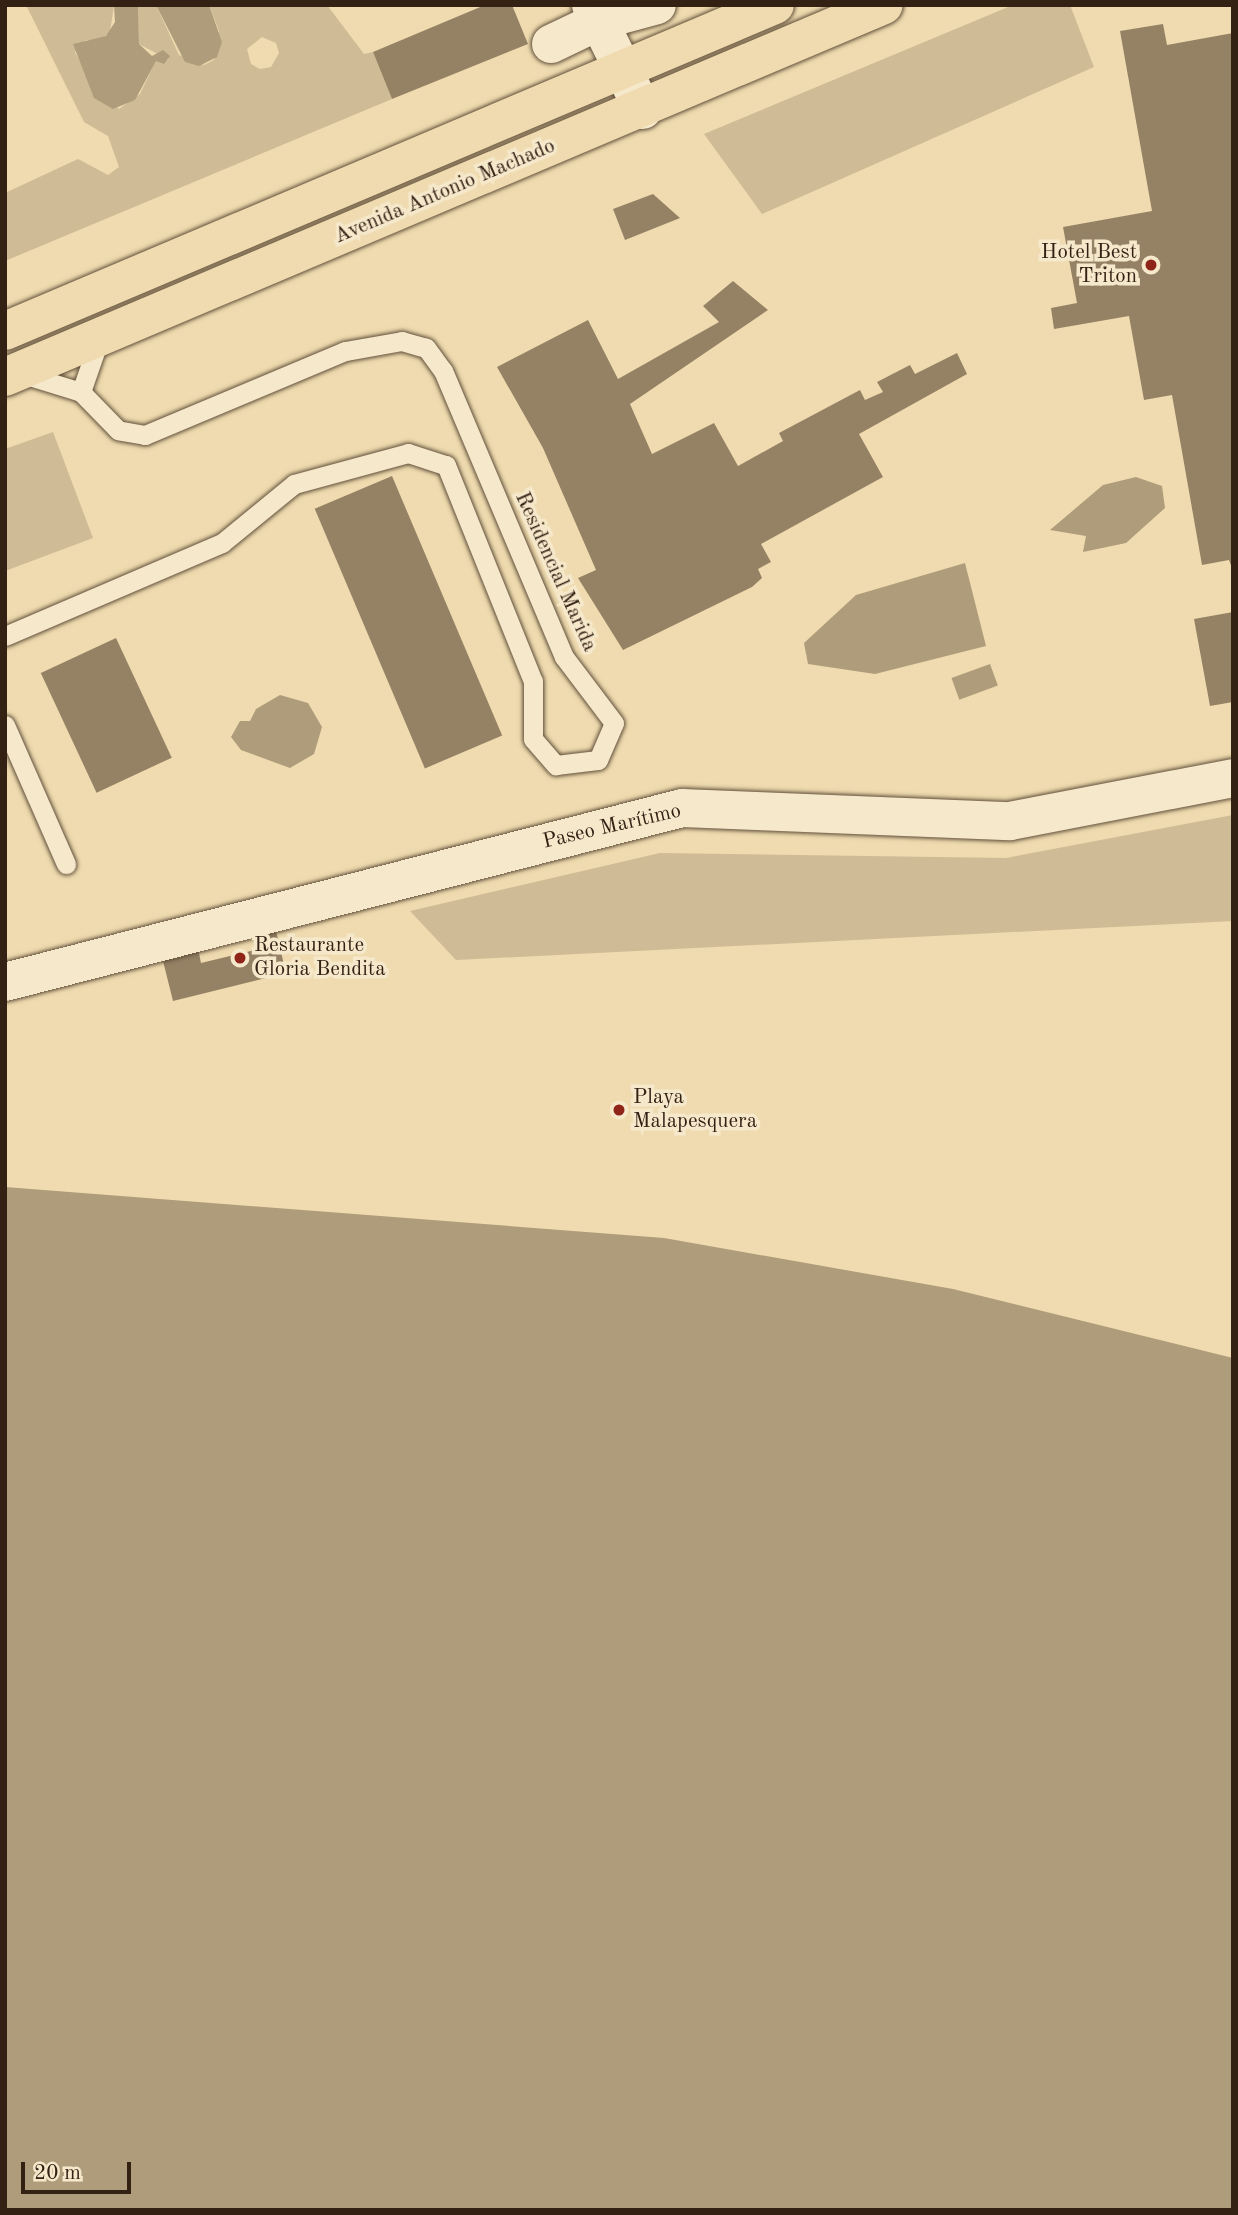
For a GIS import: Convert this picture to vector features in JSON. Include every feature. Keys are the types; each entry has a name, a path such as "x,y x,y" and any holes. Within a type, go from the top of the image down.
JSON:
{"main road":[{"name":"Avenida Antonio Machado","path":"5,331 625,71 775,5"},
{"name":"Avenida Antonio Machado","path":"11,375 643,110 884,5"}],"street":[{"path":"551,44 595,13 657,5"},
{"path":"595,13 643,110"},
{"name":"Paseo Marítimo","path":"5,982 682,808 1010,821 1233,778"}],"lane":[{"path":"81,392 101,337"},
{"name":"Residencial Marida","path":"5,636 222,543 294,484 408,453 446,465 533,681 533,739 556,765 598,760 614,723 564,657 443,371 426,348 402,341 345,351 145,435 118,430 81,392 11,375"},
{"path":"5,725 66,864"}],"shaded area":[{"path":"26,5 114,5 110,32 98,42 86,40 75,52 89,79 119,109 140,94 156,60 169,60 139,44 138,5 156,5 179,55 204,65 214,60 219,31 209,5 327,5 364,54 373,52 392,99 5,261 5,193 78,159 108,175 119,167 108,136 84,122","holes":["262,37 276,43 279,53 271,67 260,69 251,64 247,49"]},
{"path":"114,5 138,5 139,44 152,56 163,50 170,56 164,64 156,61 135,100 113,109 94,98 73,44 106,36 115,22"},
{"path":"156,5 209,5 222,42 217,57 199,66 185,62"},
{"path":"1013,5 1070,5 1094,67 762,214 704,134"},
{"path":"53,432 93,538 5,571 5,449"},
{"path":"1136,477 1162,486 1165,508 1126,543 1083,552 1086,536 1050,530 1103,485"},
{"path":"965,563 986,646 875,674 808,664 804,643 856,595"},
{"path":"990,664 998,686 959,700 951,678"},
{"path":"280,695 308,703 322,727 314,754 290,768 241,750 231,737 240,721 250,721 256,709"},
{"path":"1233,815 1233,921 456,960 410,911 660,853 1006,858"},
{"path":"5,1187 664,1238 953,1289 1233,1358 1233,2210 5,2210"}],"building":[{"path":"485,5 512,5 528,44 392,99 373,52"},
{"name":"Hotel Best Triton","path":"1163,24 1167,45 1233,33 1233,571 1229,560 1202,565 1172,395 1144,400 1129,316 1054,329 1051,308 1077,303 1063,227 1152,211 1120,31"},
{"path":"653,194 680,218 625,240 613,209"},
{"path":"733,281 768,310 630,404 652,454 714,423 738,466 783,441 779,433 860,390 865,400 883,392 877,382 910,365 915,374 957,353 967,374 859,434 883,477 761,544 771,562 758,569 762,578 752,587 623,650 578,578 596,570 543,448 497,367 588,320 618,379 719,322 703,306"},
{"path":"392,476 502,736 425,768 315,509"},
{"path":"1233,612 1233,702 1210,706 1194,619"},
{"path":"116,638 172,758 97,793 41,673"},
{"path":"276,931 286,973 173,1001 162,957 198,948 201,963 263,948 260,935"}],"place":[{"name":"Hotel Best Triton","path":"1151,265"},
{"name":"Restaurante Gloria Bendita","path":"240,958"},
{"name":"Playa Malapesquera","path":"619,1110"}]}
